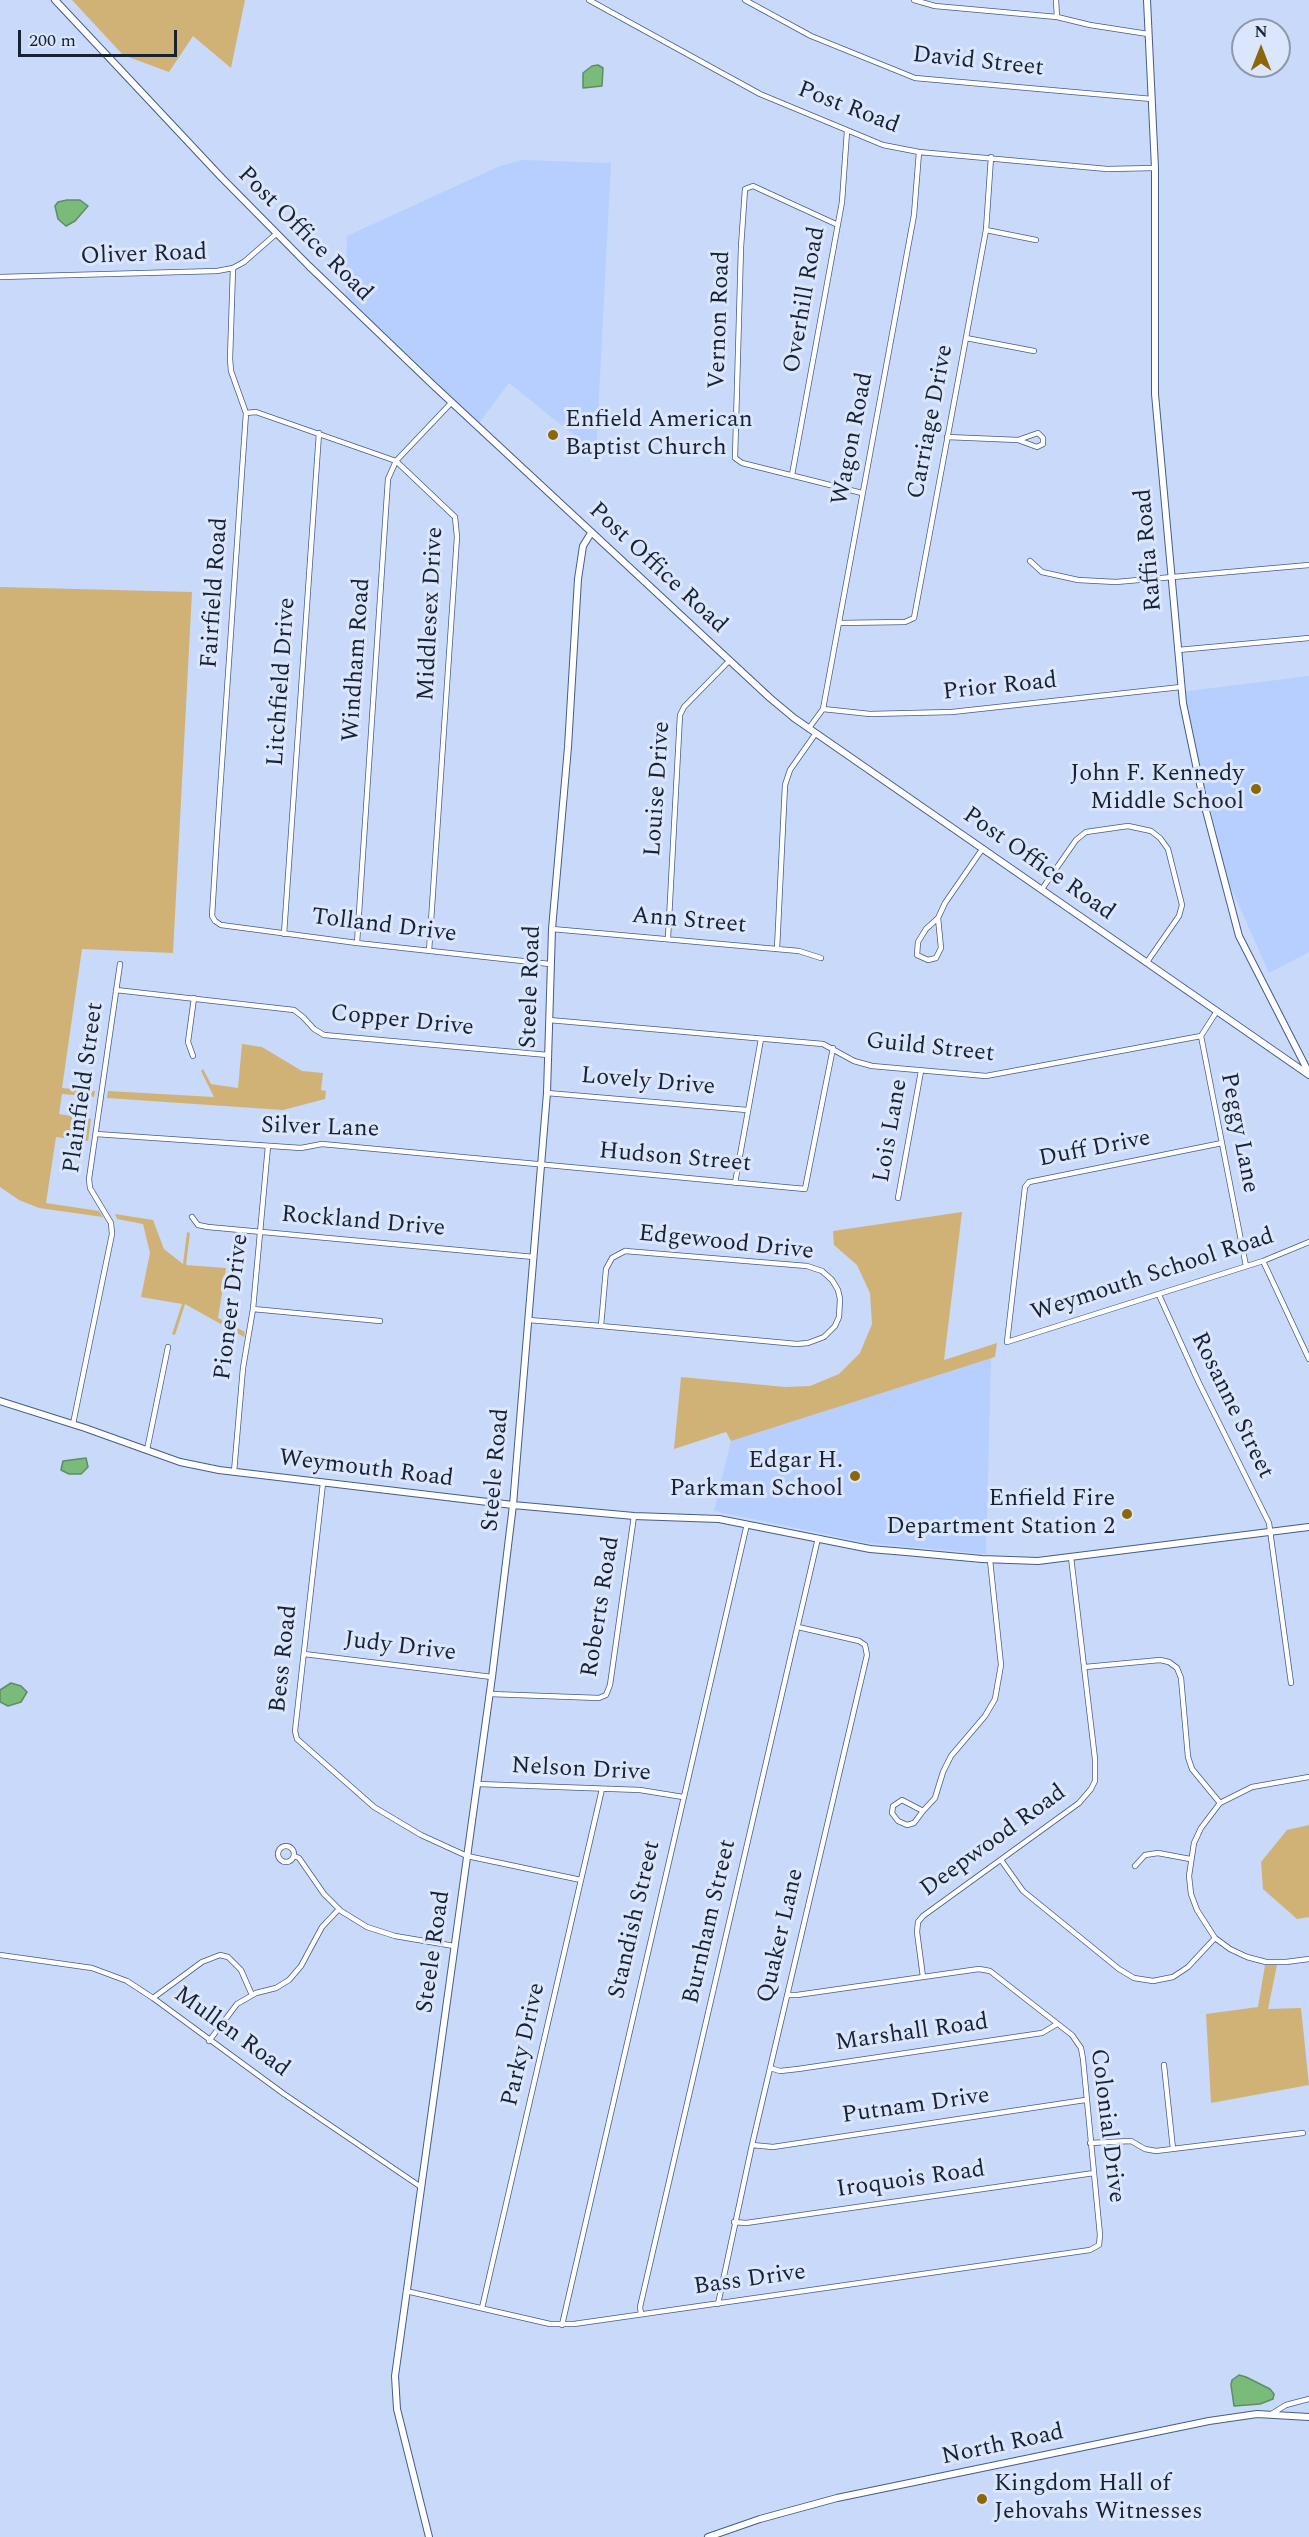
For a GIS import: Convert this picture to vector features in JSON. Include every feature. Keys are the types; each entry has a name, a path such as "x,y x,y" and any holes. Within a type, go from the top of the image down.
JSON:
{"street":[{"name":"Post Office Road","path":"55,0 276,234 452,403 770,698 816,734 1309,1074"},
{"name":"Post Road","path":"589,0 760,94 883,145 919,152 1107,169 1155,168"},
{"name":"David Street","path":"745,0 811,36 915,78 1152,99"},
{"path":"914,0 935,6 1057,17 1090,25 1148,34"},
{"path":"1056,0 1057,17"},
{"name":"Raffia Road","path":"1147,0 1155,168 1155,394 1181,687 1204,803 1236,928 1309,1074"},
{"name":"Overhill Road","path":"792,475 842,202 847,131"},
{"name":"Wagon Road","path":"809,728 823,709 914,215 919,152"},
{"name":"Carriage Drive","path":"839,622 905,622 914,618 986,230 990,157"},
{"name":"Vernon Road","path":"838,225 753,186 745,189 735,458 742,463 862,493"},
{"path":"986,230 1036,240"},
{"name":"Oliver Road","path":"0,278 203,272 233,268 254,256 276,234"},
{"name":"Fairfield Road","path":"214,921 212,916 217,835 246,413 231,371 233,268"},
{"path":"966,338 1034,351"},
{"name":"Windham Road","path":"357,943 388,479 396,461 452,403"},
{"name":"Middlesex Drive","path":"246,413 256,412 396,461 455,517 457,525 429,951"},
{"name":"Litchfield Drive","path":"284,934 319,433"},
{"path":"947,437 1018,440 1037,447 1043,444 1043,438 1038,433 1018,440"},
{"name":"Steele Road","path":"429,2537 397,2409 395,2376 478,1784 513,1505 542,1166 547,1093 552,929 568,747 580,558 583,546 591,532"},
{"path":"1030,561 1042,572 1078,580 1116,582 1309,565"},
{"path":"1178,650 1309,638"},
{"name":"Louise Drive","path":"668,938 680,715 684,706 729,661"},
{"name":"Prior Road","path":"823,709 870,714 952,712 1181,687"},
{"path":"777,949 785,785 790,770 816,734"},
{"path":"1042,889 1076,840 1086,832 1128,826 1150,831 1160,838 1168,849 1182,905 1179,916 1147,962"},
{"path":"938,918 941,948 936,958 927,960 917,955 918,942 926,929 938,918 945,903 983,848"},
{"name":"Tolland Drive","path":"214,921 221,925 284,934 550,964"},
{"name":"Ann Street","path":"552,929 800,951 821,958"},
{"name":"Plainfield Street","path":"73,1424 112,1234 107,1214 90,1188 120,964"},
{"name":"Copper Drive","path":"116,990 294,1010 324,1035 548,1055"},
{"path":"193,1056 188,1042 194,998"},
{"path":"1201,1036 1218,1011"},
{"name":"Guild Street","path":"549,1020 823,1044 854,1061 872,1066 986,1076 1201,1036"},
{"name":"Peggy Lane","path":"1201,1036 1246,1266"},
{"path":"735,1183 761,1038"},
{"name":"Hudson Street","path":"542,1166 805,1189 834,1048"},
{"name":"Lois Lane","path":"898,1198 921,1071"},
{"name":"Lovely Drive","path":"547,1093 747,1110"},
{"name":"Silver Lane","path":"96,1134 301,1148 322,1144 537,1162 542,1166"},
{"name":"Duff Drive","path":"1007,1342 1025,1188 1029,1182 1222,1143"},
{"name":"Pioneer Drive","path":"234,1472 243,1368 253,1309 268,1146"},
{"name":"Rockland Drive","path":"192,1217 198,1226 534,1257"},
{"name":"Weymouth School Road","path":"1007,1342 1263,1261 1309,1242"},
{"name":"Edgewood Drive","path":"529,1320 601,1326 808,1343 824,1337 835,1326 839,1317 840,1299 832,1281 822,1271 807,1266 625,1251 612,1258 606,1269 601,1326"},
{"path":"1263,1261 1309,1359"},
{"name":"Rosanne Street","path":"1159,1295 1271,1532 1291,1683"},
{"path":"253,1309 380,1321"},
{"path":"147,1450 168,1347"},
{"name":"Weymouth Road","path":"0,1401 180,1462 234,1472 513,1505 747,1524 870,1549 990,1560 1029,1561 1309,1527"},
{"name":"Bess Road","path":"323,1483 295,1731 297,1739 374,1807 421,1835 467,1856"},
{"name":"Roberts Road","path":"490,1694 599,1698 606,1695 610,1685 634,1516"},
{"name":"Standish Street","path":"562,2325 747,1524"},
{"name":"Burnham Street","path":"640,2314 642,2295 818,1538"},
{"name":"Deepwood Road","path":"923,1977 917,1944 918,1922 1079,1803 1095,1781 1095,1759 1071,1557"},
{"path":"923,1811 902,1800 893,1806 892,1813 898,1821 907,1825 914,1823 935,1798 951,1756 985,1716 996,1695 1001,1665 990,1560"},
{"name":"Quaker Lane","path":"718,2304 734,2222 867,1655 865,1645 859,1641 798,1627"},
{"name":"Judy Drive","path":"304,1654 492,1677"},
{"path":"1084,1667 1160,1660 1169,1662 1177,1668 1181,1678 1188,1757 1192,1769 1220,1803"},
{"path":"1309,1777 1252,1787 1220,1803 1201,1828 1190,1859 1191,1894 1197,1910 1215,1938 1238,1953 1266,1962 1309,1959"},
{"name":"Nelson Drive","path":"478,1784 655,1791 683,1797"},
{"name":"Parky Drive","path":"483,2308 602,1789"},
{"path":"1135,1866 1144,1855 1158,1853 1190,1859"},
{"path":"294,1856 299,1858 324,1894 339,1909 367,1928 454,1946"},
{"path":"467,1856 581,1880"},
{"path":"1001,1860 1023,1892 1119,1969 1134,1978 1153,1981 1173,1977 1188,1967 1215,1938"},
{"path":"209,2041 237,2004 252,1995 283,1986 290,1980 301,1966 322,1927 339,1909"},
{"name":"Mullen Road","path":"0,1955 103,1971 127,1982 421,2187"},
{"path":"153,1998 202,1962 220,1955 228,1957 241,1970 252,1995"},
{"name":"Colonial Drive","path":"787,1995 979,1969 990,1971 1072,2035 1081,2048 1100,2235 1099,2245"},
{"name":"Marshall Road","path":"770,2068 780,2071 798,2069 1042,2033 1057,2024"},
{"path":"1164,2065 1173,2150"},
{"name":"Putnam Drive","path":"752,2145 773,2146 1085,2100"},
{"path":"1090,2143 1131,2140 1151,2150 1173,2150 1302,2133"},
{"name":"Iroquois Road","path":"734,2222 746,2223 1094,2173"},
{"name":"Bass Drive","path":"406,2291 562,2325 1090,2250 1099,2245"},
{"path":"1273,2413 1286,2405 1309,2399"},
{"name":"North Road","path":"708,2537 760,2519 837,2498 1209,2421 1273,2413 1309,2417"}],"shaded area":[{"path":"72,0 245,0 231,68 193,36 169,72 123,55"},
{"path":"598,65 603,68 602,86 583,88 583,73 592,66"},
{"path":"522,160 611,163 596,453 509,383 476,427 345,299 347,236 500,166"},
{"path":"80,200 88,206 75,221 66,226 58,219 55,206 58,202"},
{"path":"0,587 192,592 173,953 82,949 62,1088 95,1091 94,1097 62,1094 59,1114 91,1119 88,1141 56,1137 46,1203 99,1211 103,1217 39,1208 19,1200 0,1187"},
{"name":"John F. Kennedy Middle School","path":"1309,676 1309,952 1269,973 1229,883 1180,692"},
{"path":"242,1044 262,1047 302,1071 323,1073 321,1090 326,1091 325,1099 283,1110 107,1098 108,1091 214,1097 201,1071 203,1069 211,1084 238,1088"},
{"path":"962,1212 944,1360 997,1343 995,1357 731,1441 726,1432 674,1449 681,1377 785,1387 810,1386 839,1374 860,1353 872,1324 870,1293 857,1265 834,1245 833,1231"},
{"path":"115,1214 153,1220 164,1249 183,1264 187,1232 190,1233 186,1265 226,1268 218,1318 245,1332 244,1337 185,1304 175,1335 172,1334 182,1304 141,1297 150,1253 143,1224 117,1219"},
{"name":"Edgar H. Parkman School","path":"991,1358 986,1554 869,1543 714,1511 731,1441"},
{"path":"86,1458 88,1467 81,1474 69,1474 61,1470 63,1461"},
{"path":"11,1683 21,1686 27,1692 21,1702 8,1706 0,1702 0,1690"},
{"path":"1309,1825 1309,1917 1297,1919 1263,1889 1261,1862 1287,1830"},
{"path":"1266,1959 1278,1960 1268,2009 1301,2008 1309,2085 1211,2103 1206,2014 1258,2007"},
{"path":"1239,2375 1270,2389 1274,2394 1273,2399 1260,2404 1234,2406 1231,2385 1232,2380"}],"place":[{"name":"Enfield American Baptist Church","path":"553,435"},
{"name":"John F. Kennedy Middle School","path":"1256,789"},
{"name":"Edgar H. Parkman School","path":"855,1476"},
{"name":"Enfield Fire Department Station 2","path":"1127,1514"},
{"name":"Kingdom Hall of Jehovahs Witnesses","path":"982,2499"}]}
